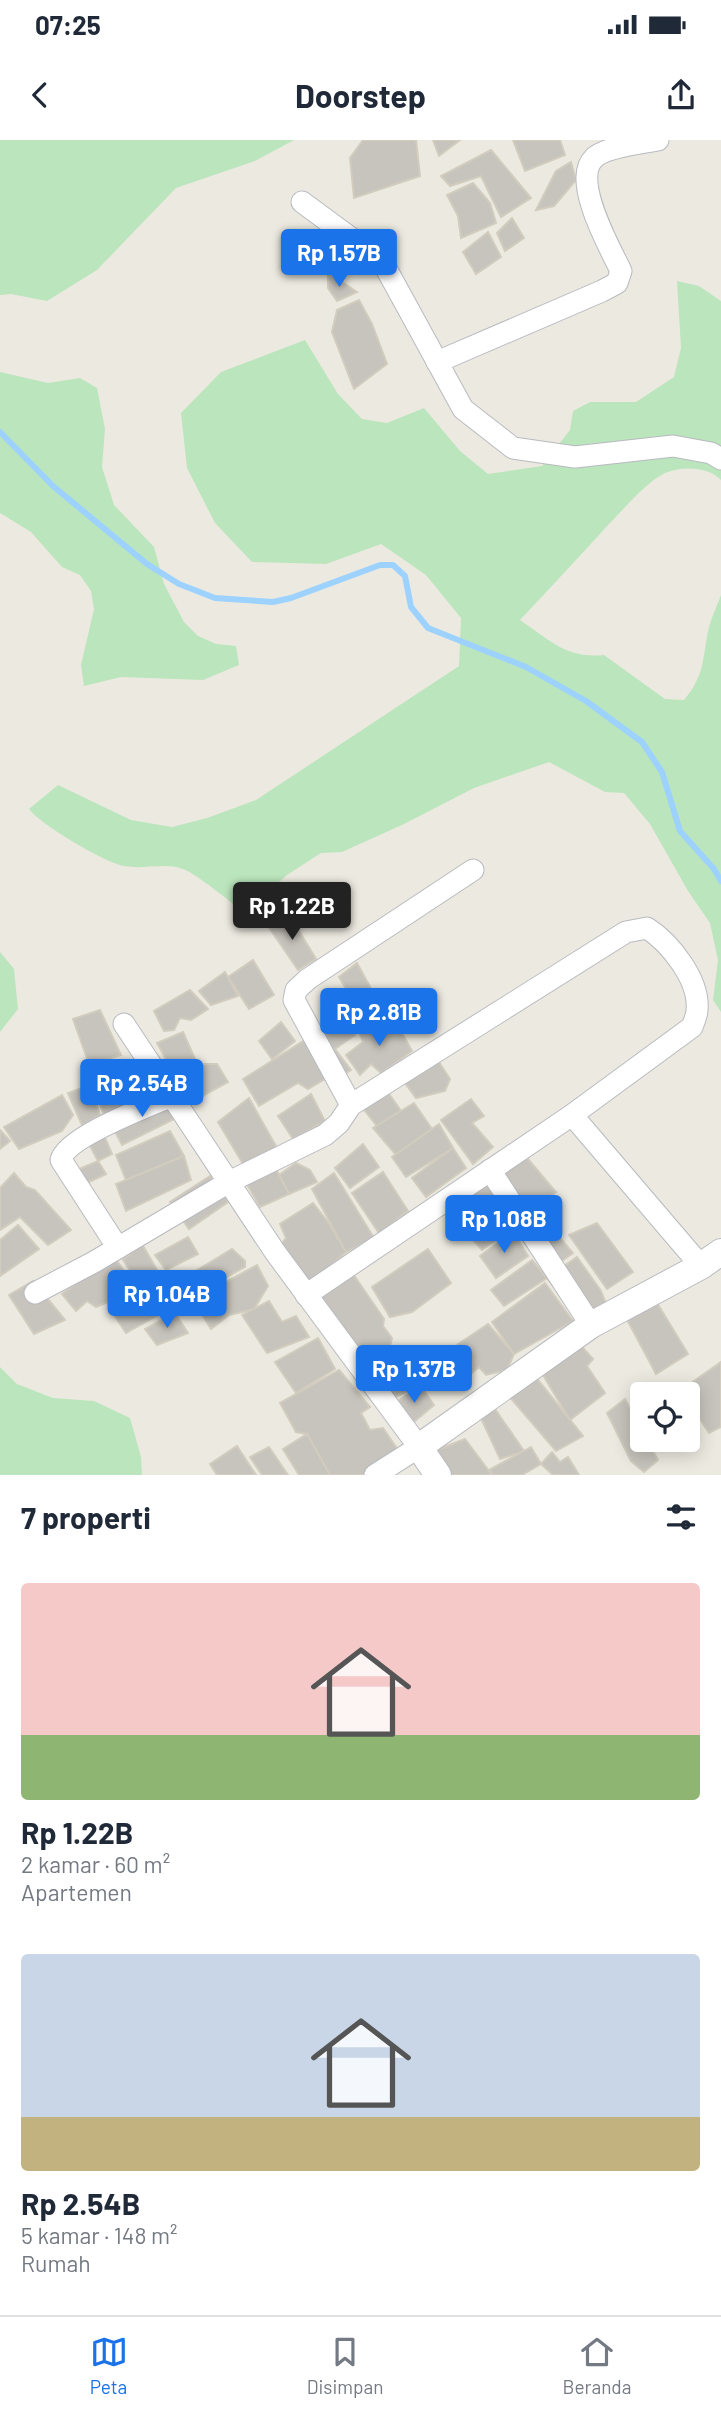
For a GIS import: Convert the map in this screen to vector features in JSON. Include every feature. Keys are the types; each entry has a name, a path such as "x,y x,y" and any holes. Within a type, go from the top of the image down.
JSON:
{"street":[{"path":"437,362 617,283 621,271 598,223 587,184 588,167 595,156 658,140"},
{"path":"302,202 382,261 463,410 513,448 575,457 673,446 711,453 721,459"},
{"path":"351,1105 294,1000 296,990 308,979 473,870"},
{"path":"35,1293 118,1248 229,1182 325,1135 339,1123 351,1105 626,932 647,928 663,938 692,980 697,1010 692,1027 572,1115 306,1295"},
{"path":"124,1024 306,1295 438,1475"},
{"path":"118,1248 61,1160 62,1154 98,1129 172,1096"},
{"path":"375,1475 591,1325 711,1259 572,1115"},
{"path":"490,1170 591,1325"}],"green space":[{"path":"0,140 294,140 255,161 176,188 97,270 47,301 11,294 0,295"},
{"path":"677,281 699,286 721,301 721,480 709,472 686,468 658,477 628,504 520,620 569,651 604,655 665,699 684,700 700,673 709,627 721,595 721,1012 713,1000 718,960 710,923 688,891 650,824 624,793 605,792 549,762 474,788 342,852 321,853 287,875 244,912 183,869 169,866 131,867 115,863 59,833 29,809 58,785 131,820 172,827 207,818 256,800 459,666 461,618 426,575 381,544 326,564 252,562 215,523 187,468 181,413 221,372 305,340 338,394 362,419 387,423 424,408 460,451 488,474 542,466 570,430 573,411 590,402 636,402 674,377 681,348"},
{"path":"0,372 48,383 80,378 97,388 105,429 102,467 114,505 154,547 164,584 184,622 198,636 216,644 236,646 239,665 203,680 121,677 84,686 81,665 94,609 91,591 80,575 62,567 31,532 0,513"},
{"path":"0,952 14,969 18,1009 0,1032"},
{"path":"0,1367 17,1384 53,1398 94,1401 130,1418 141,1457 142,1475 0,1475"}],"building":[{"path":"363,140 416,140 420,176 354,198 350,158"},
{"path":"433,140 460,140 439,156"},
{"path":"513,140 560,140 565,155 525,171"},
{"path":"491,150 531,198 501,217 481,176 450,186 441,176"},
{"path":"571,162 576,180 554,206 536,210 556,171"},
{"path":"473,183 490,203 496,223 461,238 458,216 447,195"},
{"path":"512,218 524,238 505,251 497,233"},
{"path":"488,232 501,257 476,274 463,252"},
{"path":"328,275 357,292 337,301 328,288"},
{"path":"359,300 372,324 387,364 354,389 332,332 337,310"},
{"path":"288,913 316,959 298,970 268,926"},
{"path":"253,960 274,995 249,1009 228,977"},
{"path":"357,963 375,996 357,1007 339,977"},
{"path":"225,972 238,996 211,1005 199,991"},
{"path":"190,990 208,1009 191,1020 180,1018 174,1030 164,1031 154,1011"},
{"path":"100,1010 121,1055 89,1064 73,1019"},
{"path":"344,1017 355,1035 335,1049 351,1070 341,1076 318,1034"},
{"path":"376,1019 382,1034 397,1024 412,1051 381,1073 371,1064 360,1075 346,1055 363,1042 359,1031"},
{"path":"281,1022 295,1041 272,1059 259,1041"},
{"path":"183,1032 196,1061 173,1072 157,1043"},
{"path":"305,1040 327,1078 308,1089 298,1083 259,1106 243,1079"},
{"path":"435,1056 450,1079 445,1091 416,1098 402,1079"},
{"path":"135,1061 155,1090 104,1116 90,1073"},
{"path":"204,1064 217,1064 228,1082 193,1101 183,1078"},
{"path":"90,1085 100,1115 82,1125 68,1093"},
{"path":"385,1088 401,1111 377,1126 361,1106"},
{"path":"160,1092 174,1119 122,1145 109,1120"},
{"path":"311,1094 325,1121 293,1139 278,1116"},
{"path":"62,1095 73,1115 62,1131 19,1149 4,1127"},
{"path":"249,1098 277,1148 243,1164 218,1122"},
{"path":"471,1099 484,1116 472,1123 493,1147 473,1164 441,1120"},
{"path":"414,1103 432,1129 396,1155 373,1128"},
{"path":"439,1124 453,1148 406,1177 392,1157"},
{"path":"0,1130 10,1141 0,1149"},
{"path":"170,1131 184,1156 126,1180 116,1155"},
{"path":"103,1133 112,1154 98,1161 88,1142"},
{"path":"363,1144 379,1167 350,1188 335,1168"},
{"path":"453,1148 466,1168 426,1197 412,1178"},
{"path":"522,1152 556,1192 535,1207 525,1197 507,1212 489,1179"},
{"path":"184,1156 191,1180 126,1211 116,1184"},
{"path":"98,1161 106,1174 85,1184 77,1170"},
{"path":"296,1163 310,1170 317,1182 289,1194 279,1175"},
{"path":"274,1165 289,1194 260,1207 245,1181"},
{"path":"383,1172 408,1211 379,1233 352,1193"},
{"path":"14,1173 26,1187 35,1190 71,1230 48,1245 20,1217 0,1230 0,1188"},
{"path":"334,1173 374,1238 346,1252 312,1189"},
{"path":"210,1176 228,1202 189,1229 170,1202"},
{"path":"484,1179 498,1203 462,1228 450,1204"},
{"path":"313,1203 346,1252 318,1276 303,1283 279,1247 286,1238 280,1224"},
{"path":"494,1208 509,1230 482,1250 462,1228"},
{"path":"597,1223 633,1272 607,1289 569,1235"},
{"path":"18,1225 39,1249 0,1276 0,1240"},
{"path":"550,1226 573,1253 550,1269 530,1239"},
{"path":"513,1232 528,1256 496,1278 480,1256"},
{"path":"188,1237 198,1254 166,1270 155,1255"},
{"path":"142,1244 161,1277 142,1288 123,1260"},
{"path":"232,1249 245,1261 245,1267 204,1289 194,1272"},
{"path":"428,1249 451,1283 412,1312 390,1317 372,1287"},
{"path":"114,1256 136,1290 96,1307 87,1301 76,1311 62,1294"},
{"path":"577,1257 601,1291 607,1306 580,1321 547,1278"},
{"path":"532,1260 547,1278 504,1306 491,1290"},
{"path":"257,1265 268,1286 254,1309 229,1315 211,1329 193,1300"},
{"path":"351,1271 384,1319 383,1326 392,1338 390,1346 364,1360 313,1295"},
{"path":"33,1281 65,1320 34,1334 9,1295"},
{"path":"545,1283 573,1321 514,1354 492,1322"},
{"path":"160,1288 174,1306 126,1333 112,1312"},
{"path":"651,1293 688,1354 656,1374 623,1312"},
{"path":"269,1301 282,1322 296,1316 309,1337 267,1353 242,1315"},
{"path":"175,1313 188,1333 157,1345 145,1329"},
{"path":"488,1324 514,1354 507,1370 486,1375 479,1367 465,1379 445,1353"},
{"path":"318,1338 335,1369 296,1393 275,1362"},
{"path":"577,1341 593,1359 587,1366 605,1393 570,1420 540,1370"},
{"path":"395,1352 420,1385 392,1399 373,1370"},
{"path":"721,1362 721,1427 709,1433 700,1419 700,1382 692,1382"},
{"path":"339,1370 370,1407 361,1413 370,1430 383,1428 400,1453 365,1475 330,1475 307,1434 296,1432 280,1403"},
{"path":"534,1375 583,1436 556,1451 508,1395"},
{"path":"420,1385 434,1405 410,1425 393,1405"},
{"path":"625,1399 630,1408 630,1452 654,1452 658,1460 644,1472 631,1461 607,1413"},
{"path":"495,1409 524,1451 500,1459 481,1418"},
{"path":"307,1434 330,1475 299,1475 283,1449"},
{"path":"465,1439 492,1475 449,1475 434,1451"},
{"path":"237,1446 256,1475 217,1475 210,1464"},
{"path":"269,1447 288,1475 262,1475 250,1457"},
{"path":"531,1447 541,1464 522,1475 493,1475 489,1470"},
{"path":"552,1452 560,1462 568,1457 579,1475 553,1475 541,1464"}],"waterway":[{"path":"0,432 53,486 147,564 179,584 215,598 273,602 291,598 380,565 393,565 405,576 411,607 428,628 526,667 586,701 642,742 662,772 680,831 714,869 721,881"}]}
